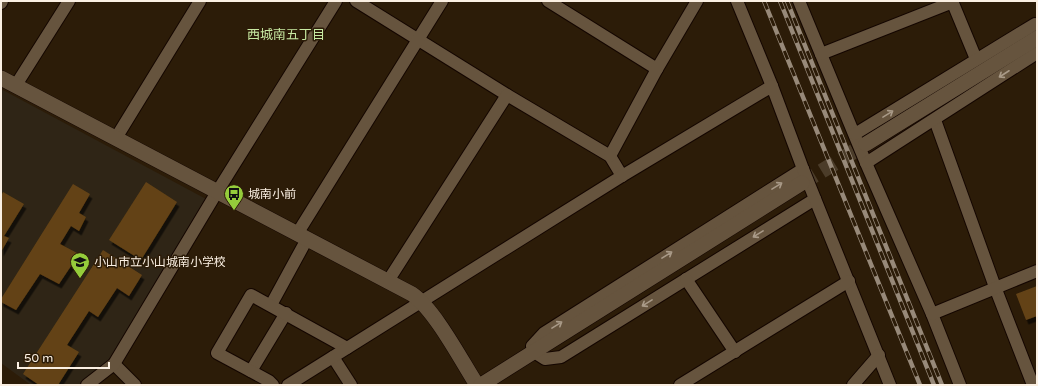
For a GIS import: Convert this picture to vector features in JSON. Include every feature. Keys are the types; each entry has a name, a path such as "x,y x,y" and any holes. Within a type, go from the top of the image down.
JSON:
{"street":[{"path":"16,85 69,1"},
{"path":"116,138 200,1"},
{"path":"87,385 114,364 217,192 336,1"},
{"path":"356,1 507,95 610,156 622,176"},
{"path":"271,305 302,236 442,1"},
{"path":"548,1 657,69"},
{"path":"610,156 657,69 698,1"},
{"path":"737,1 772,86 802,176 815,199 890,385"},
{"path":"799,1 866,164 932,314 960,385"},
{"path":"821,54 952,2 976,59"},
{"path":"854,134 976,59 1037,24"},
{"path":"866,144 1037,38"},
{"path":"866,164 1037,53"},
{"path":"1,78 388,281 422,301 477,385"},
{"path":"288,385 622,176 772,86"},
{"path":"388,281 507,95"},
{"path":"935,120 995,287 1033,385"},
{"path":"481,385 534,352 802,176"},
{"path":"534,352 545,359 561,357 815,199"},
{"path":"932,314 1037,271"},
{"path":"686,278 735,352"},
{"path":"680,385 849,281"},
{"path":"273,385 251,371 217,353 251,295 347,348"},
{"path":"251,371 286,313"},
{"path":"853,385 879,355"},
{"path":"333,357 351,385"},
{"path":"114,364 135,385"}],"shaded area":[{"name":"小山市立小山城南小学校","path":"1,89 206,199 113,359 80,385 31,385 1,363"}],"building":[{"path":"146,182 177,202 141,260 109,240"},
{"path":"73,184 90,194 79,213 86,217 79,231 71,226 60,244 79,254 59,284 40,274 16,310 1,302 1,299"},
{"path":"3,192 24,204 4,236 9,238 1,252 1,196"},
{"path":"103,250 142,275 129,296 117,288 98,317 89,311 67,345 79,352 58,385 39,385 23,374"},
{"path":"1037,286 1037,316 1026,320 1016,294"}],"tunnel":[{"path":"802,183 866,144"}],"railway":[{"path":"764,1 920,385"},
{"path":"780,1 934,385"},
{"path":"787,1 942,385"}],"place":[{"name":"城南小前","path":"234,211"},
{"name":"小山市立小山城南小学校","path":"80,279"}],"district":[{"name":"西城南五丁目","path":"286,35"}]}
